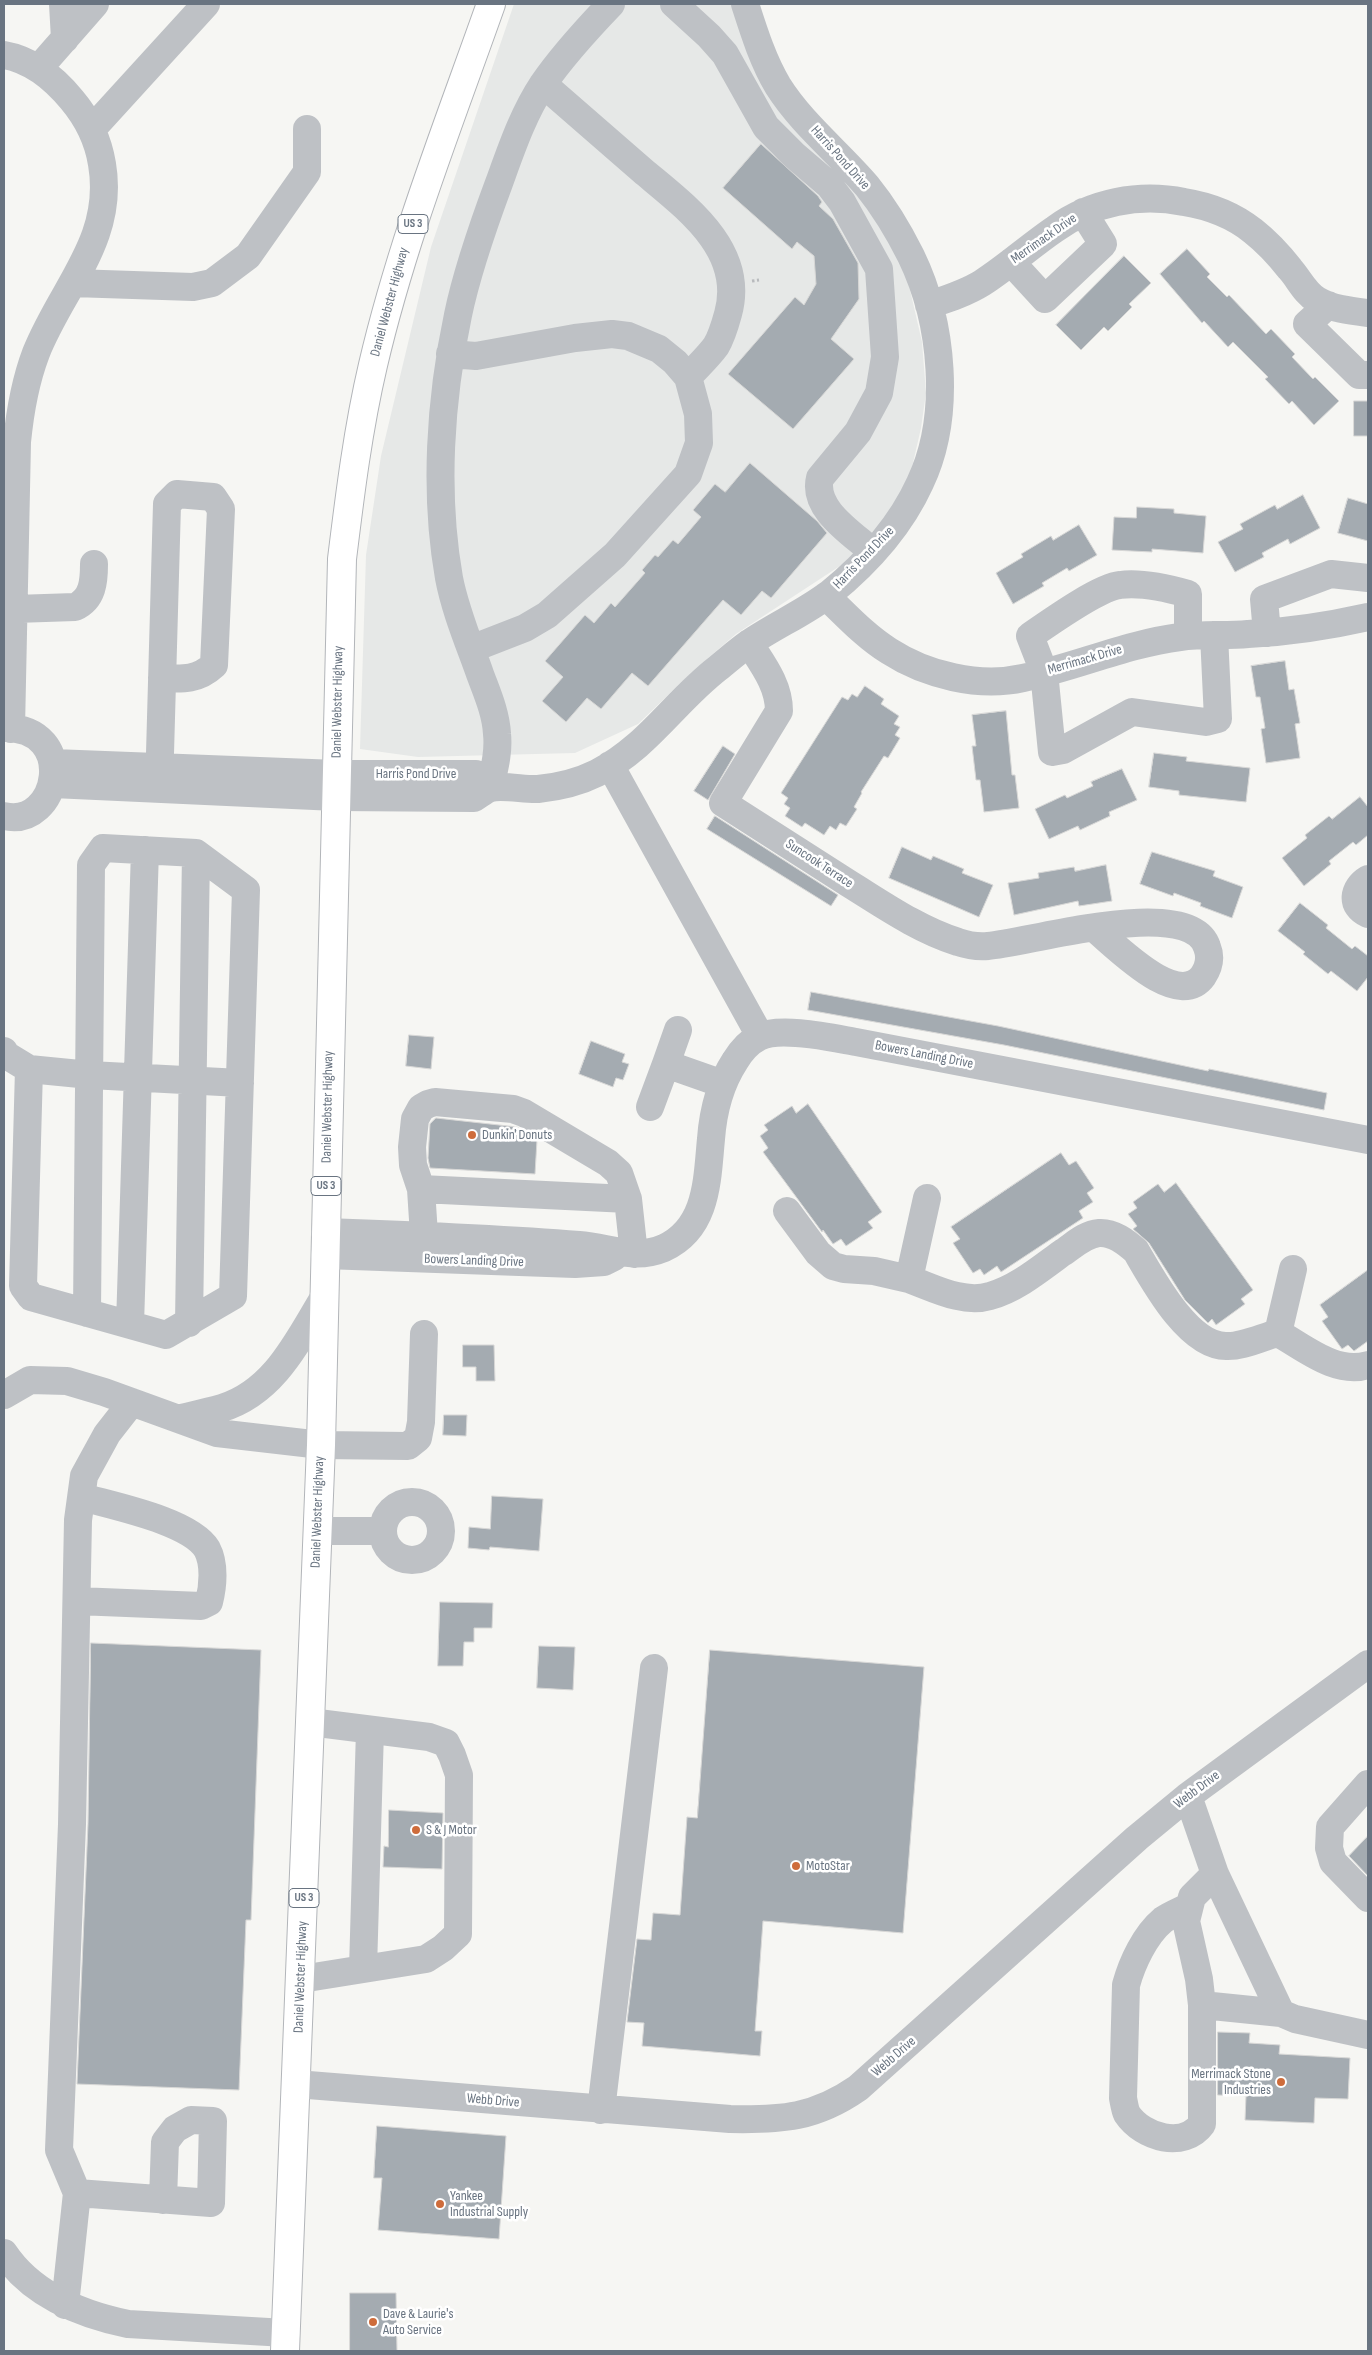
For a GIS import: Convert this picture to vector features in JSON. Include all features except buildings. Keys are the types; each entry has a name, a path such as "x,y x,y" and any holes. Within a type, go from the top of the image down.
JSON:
{"main road":[{"name":"Daniel Webster Highway","path":"286,2342 318,1531 337,786 339,603 342,559 356,450 373,364 398,271 491,4"}],"street":[{"path":"63,4 64,39"},
{"path":"39,68 95,4"},
{"path":"92,129 206,4"},
{"path":"490,788 497,759 497,734 492,704 471,649 450,579 444,534 442,460 450,354 458,313 490,207 524,118 543,84 572,47 611,4"},
{"path":"674,4 709,36 725,54 766,127 794,155 829,185 842,202 879,269 886,357 879,392 858,432 820,478 818,486 824,507 873,552"},
{"name":"Harris Pond Drive","path":"53,773 337,786 476,774 490,788 537,789 560,786 596,774 636,748 700,681 749,643 826,596 853,573 873,552 898,523 910,504 922,481 930,455 940,404 940,364 930,305 911,256 886,211 867,186 779,88 765,60 745,4"},
{"path":"4,55 39,68 61,86 80,109 92,129 100,150 104,178 104,204 99,228 73,283 36,352 27,380 20,413 15,609 8,728 19,729 32,734 43,743 53,773 47,797 36,808 23,815 4,816"},
{"path":"543,84 678,200 700,221 722,253 729,268 731,279 731,300 726,322 716,346 688,377"},
{"path":"73,283 193,287 212,283 248,256 307,172 307,129"},
{"name":"Merrimack Drive","path":"930,305 981,283 1056,228 1083,212 1112,202 1143,198 1173,200 1202,205 1220,212 1251,230 1270,246 1308,292 1328,305 1368,313"},
{"path":"1011,262 1045,299 1103,244 1083,212"},
{"path":"879,269 911,256"},
{"path":"1328,305 1307,324 1359,375 1368,375"},
{"path":"450,354 476,356 575,338 612,334 628,336 659,349 675,362 688,377 698,414 699,443 688,474 615,556 567,599 525,628 471,649"},
{"path":"159,778 167,504 177,494 213,497 221,509 214,664 205,673 192,679 162,678"},
{"path":"15,609 75,607 84,604 94,584 94,564"},
{"path":"1267,633 1264,599 1331,574 1368,578"},
{"path":"1119,584 1167,588 1188,594 1201,636 1218,719 1206,722 1132,712 1063,750 1052,752 1044,672 1030,636 1088,598 1119,584"},
{"name":"Merrimack Drive","path":"826,596 853,623 876,642 908,661 946,675 983,681 1023,678 1142,644 1201,636 1267,633 1318,628 1368,617"},
{"name":"Suncook Terrace","path":"749,643 776,687 779,711 724,803 878,902 951,939 974,946 988,946 1094,928"},
{"path":"610,765 760,1036"},
{"path":"29,1069 23,1286 31,1297 87,1313 166,1335 233,1296 246,890 196,853 103,848 91,865 87,1313"},
{"path":"130,1325 145,850"},
{"path":"189,1323 196,853"},
{"path":"1368,879 1358,887 1355,897 1359,908 1368,914"},
{"path":"650,1107 678,1030"},
{"name":"Bowers Landing Drive","path":"325,1244 575,1264 604,1262 628,1254 650,1252 666,1247 684,1233 704,1201 718,1096 728,1072 742,1050 760,1036 782,1033 821,1036 1368,1140"},
{"path":"4,1051 6,1055 29,1069 90,1075 240,1083"},
{"path":"666,1064 723,1084"},
{"path":"424,1235 420,1189 413,1165 412,1147 415,1119 421,1108 435,1102 504,1108 524,1113 608,1163 619,1173 628,1199 628,1254"},
{"path":"420,1189 628,1199"},
{"path":"909,1279 927,1198"},
{"path":"787,1211 818,1252 833,1266 844,1269 874,1271 909,1279 954,1296 976,1298 990,1296 1007,1289 1088,1236 1108,1234 1127,1242 1136,1251 1181,1320 1201,1339 1212,1344 1226,1346 1278,1333 1338,1366 1368,1365"},
{"name":"Bowers Landing Drive","path":"325,1244 424,1235 581,1245 628,1254"},
{"path":"1278,1333 1292,1269"},
{"path":"180,1418 223,1408 260,1388 286,1360 323,1299"},
{"path":"4,1395 30,1380 67,1381 180,1418 216,1433 320,1446 408,1446 418,1438 421,1422 424,1334"},
{"path":"65,2304 77,2193 59,2150 72,1824 78,1601 78,1520 84,1476 93,1456 107,1434 132,1402"},
{"path":"78,1601 201,1606 209,1602 212,1592 212,1564 207,1549 193,1536 178,1526 82,1497"},
{"path":"318,1531 382,1531"},
{"name":"Webb Drive","path":"296,2084 601,2110 767,2120 794,2118 817,2111 838,2102 858,2088 921,2034 1137,1838 1188,1796 1368,1664"},
{"path":"601,2110 654,1668"},
{"path":"301,1980 426,1959 443,1948 458,1934 459,1775 446,1743 429,1737 310,1722"},
{"path":"362,1969 370,1730"},
{"path":"1368,1784 1330,1827 1329,1848 1333,1862 1368,1898"},
{"path":"1188,1796 1215,1874 1281,2013"},
{"path":"1188,1907 1163,1920 1151,1935 1131,1968 1126,1985 1124,2098 1126,2112 1136,2124 1150,2133 1168,2139 1186,2138 1196,2133 1202,2124 1202,2006 1199,1979 1186,1921 1192,1897 1215,1874"},
{"path":"1202,2006 1281,2013 1295,2019 1368,2035"},
{"path":"77,2193 163,2200"},
{"path":"4,2254 21,2274 45,2293 65,2304 106,2320 286,2342"}],"shaded area":[{"path":"514,4 733,4 871,207 907,277 922,342 926,393 921,428 910,476 887,517 846,562 736,634 692,672 638,724 575,753 418,757 360,749 366,555 381,456 431,247"}],"place":[{"name":"Dunkin' Donuts","path":"472,1135"},
{"name":"S & J Motor","path":"416,1830"},
{"name":"MotoStar","path":"796,1866"},
{"name":"Merrimack Stone Industries","path":"1281,2082"},
{"name":"Yankee Industrial Supply","path":"440,2204"},
{"name":"Dave & Laurie's Auto Service","path":"373,2322"}]}
